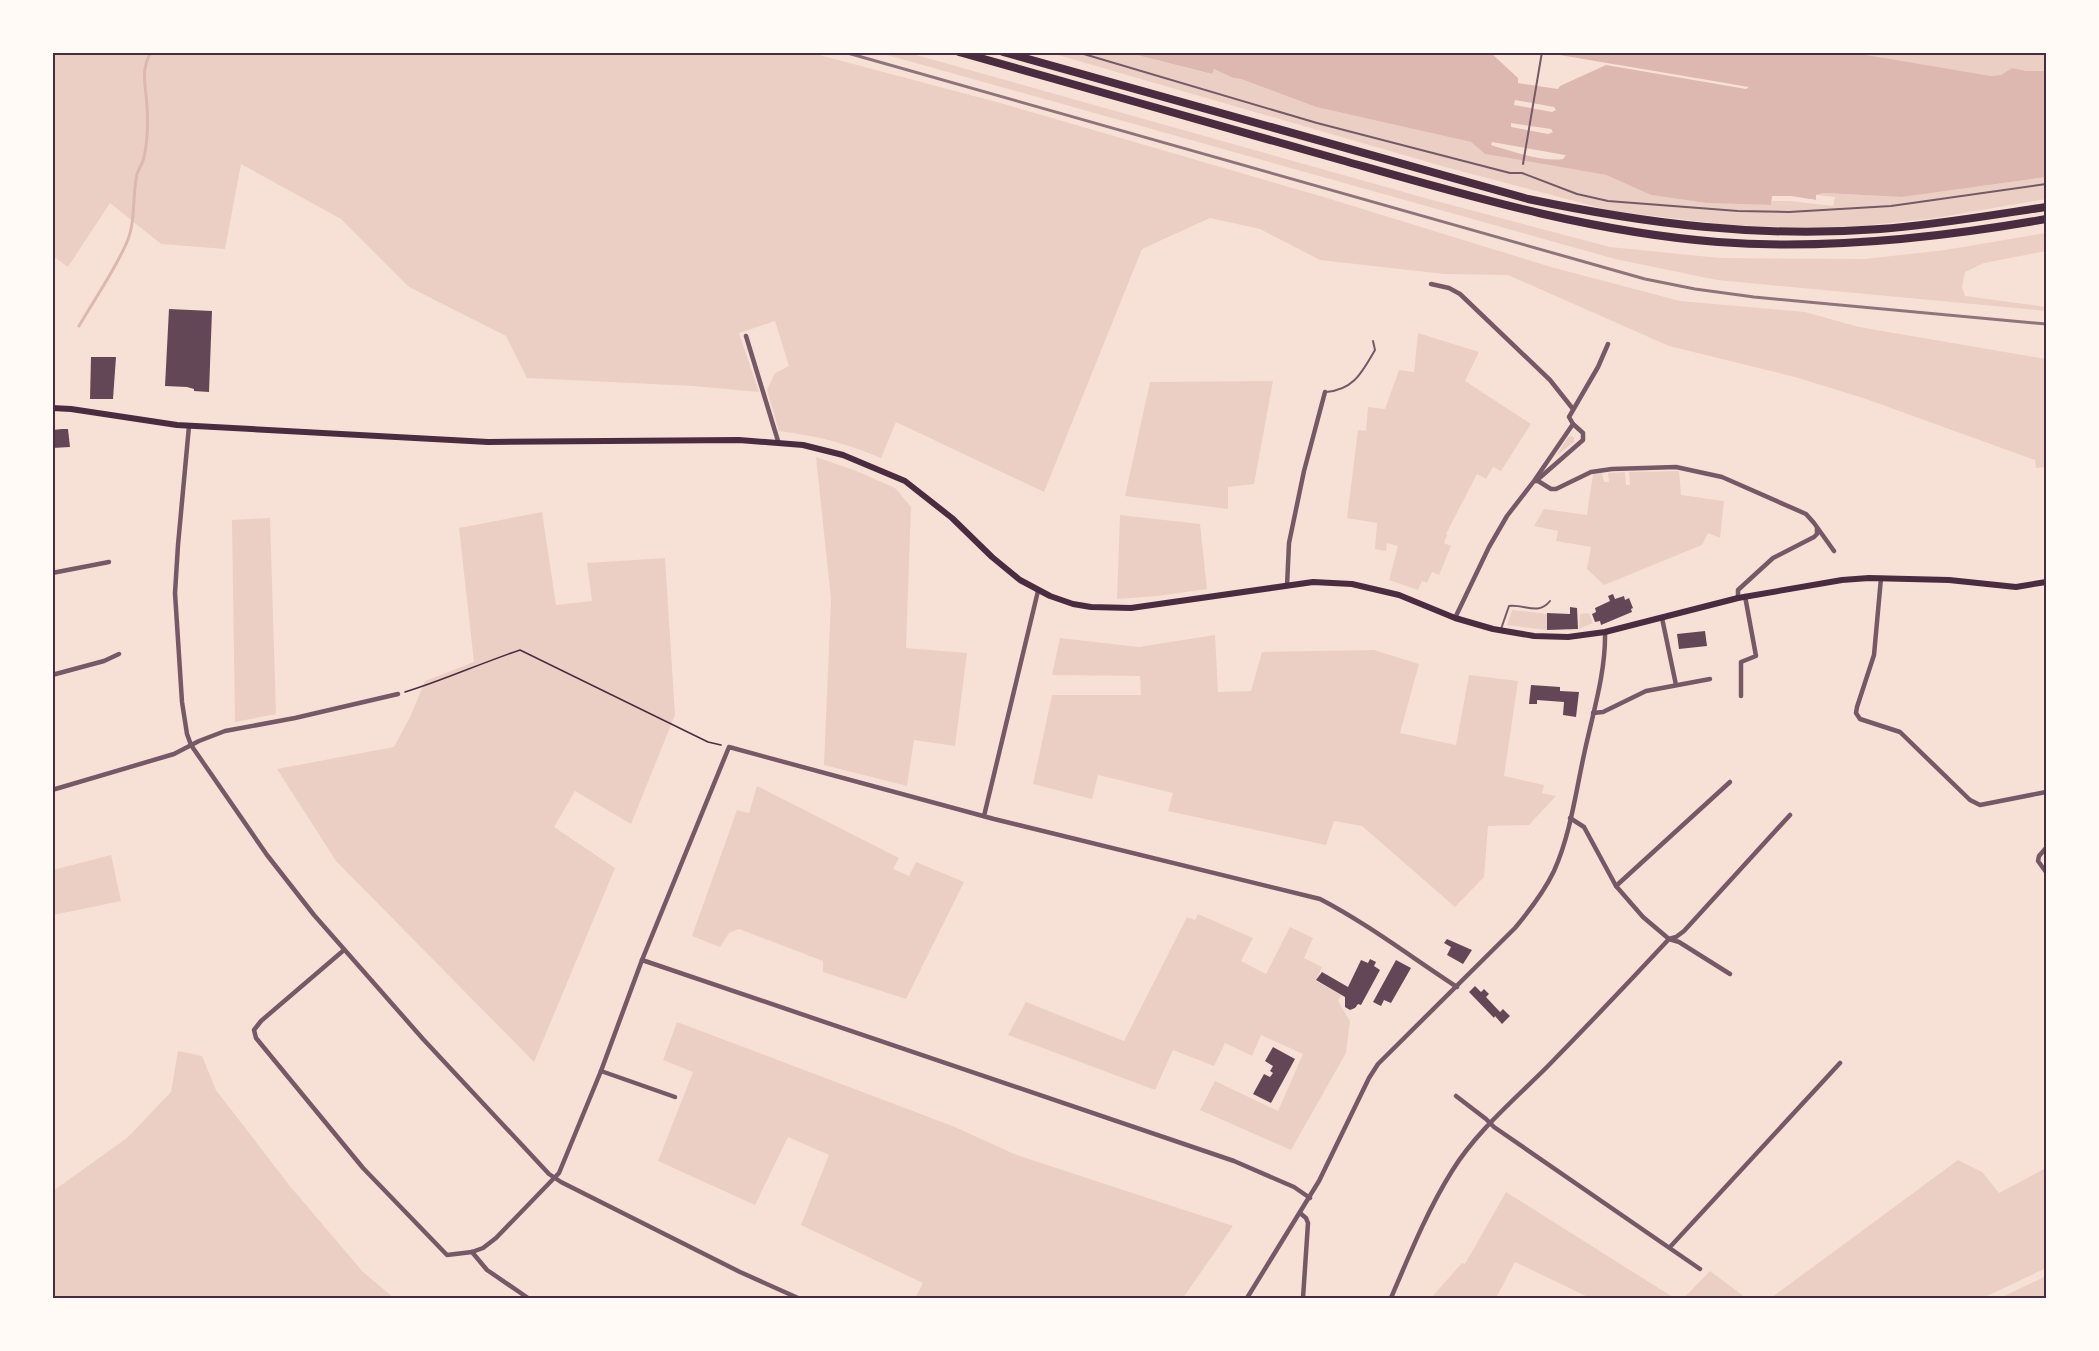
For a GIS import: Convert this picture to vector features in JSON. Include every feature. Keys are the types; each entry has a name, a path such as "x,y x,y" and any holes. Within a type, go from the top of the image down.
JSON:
{"highway":[{"path":"959,52 1440,188 1596,226 1718,242 1832,244 1941,235 2046,219"},
{"path":"1003,52 1528,199 1648,222 1717,229 1826,231 1881,229 2046,207"}],"main road":[{"path":"52,408 189,426 488,442 739,440 778,441 803,445 843,455 905,481 952,518 1008,570 1038,591 1073,604 1113,608 1313,582 1353,584 1399,595 1455,618 1500,631 1556,638 1587,636 1742,597 1842,580 1881,578 1959,580 2016,587 2046,582"}],"street":[{"path":"1431,284 1449,288 1460,294 1550,380 1574,409"},
{"path":"746,336 778,441"},
{"path":"1536,481 1583,440 1583,433 1569,417 1598,367 1608,344"},
{"path":"1287,586 1289,543 1304,471 1325,392"},
{"path":"1455,618 1489,547 1507,516 1536,481 1573,423"},
{"path":"189,426 176,593 182,702 187,736 267,855 344,950 423,1039 555,1179 798,1299"},
{"path":"1536,481 1551,489 1556,489 1591,472 1621,468 1676,467 1722,477 1806,514 1834,551"},
{"path":"1741,696 1741,662 1756,656 1742,597 1738,590 1767,562 1814,537 1817,534 1817,527"},
{"path":"52,573 109,561"},
{"path":"1881,578 1874,655 1856,713 1860,719 1900,732 1970,800 1980,805 2046,792"},
{"path":"984,816 1038,591"},
{"path":"1662,618 1676,685"},
{"path":"1247,1299 1310,1198 1378,1064 1515,928 1543,891 1557,863 1570,818 1605,649 1605,632"},
{"path":"52,675 104,662 119,654"},
{"path":"1593,712 1603,712 1646,691 1710,679"},
{"path":"52,790 174,754 225,731 295,718 398,694"},
{"path":"344,950 261,1021 254,1030 256,1038 363,1168 447,1255 472,1252 483,1248 555,1179 601,1071 642,960 729,747 984,816 1320,899 1356,918 1389,943 1457,987"},
{"path":"1616,886 1730,782"},
{"path":"1391,1299 1437,1198 1452,1171 1490,1125 1670,939 1684,931 1790,815"},
{"path":"1570,818 1584,827 1616,886 1643,917 1670,939 1679,942 1730,974"},
{"path":"2046,848 2038,861 2046,872"},
{"path":"642,960 1234,1161 1294,1187 1310,1198"},
{"path":"1670,1247 1840,1063"},
{"path":"601,1071 675,1098"},
{"path":"1456,1096 1486,1119 1490,1125 1700,1269"},
{"path":"1300,1213 1308,1223 1303,1299"},
{"path":"472,1252 487,1270 528,1299"}],"lane":[{"path":"1077,52 1317,123 1510,173 1522,173 1576,194 1608,201 1738,211 1819,212 1943,200 2046,184"},
{"path":"1523,164 1542,52"},
{"path":"1325,392 1336,392 1349,387 1375,350 1373,341"},
{"path":"1500,631 1509,606 1538,609 1545,608 1550,601"}],"path":[{"path":"398,694 445,680 477,665 520,650 708,742 729,747"}],"shaded area":[{"path":"53,52 812,53 1004,104 1327,198 1551,267 1680,301 1805,312 1859,327 2046,359 2046,467 2036,468 2035,460 1866,399 1795,377 1669,346 1508,275 1444,274 1320,260 1260,229 1210,218 1142,249 1044,492 896,422 881,458 831,441 779,431 767,390 775,373 789,366 775,321 739,333 759,392 693,386 527,378 506,336 409,287 341,219 241,164 225,249 161,244 110,203 68,267 53,256"},
{"path":"1848,52 1991,76 2001,75 2012,68 2046,71 2046,177 1902,197 1824,193 1816,195 1816,200 1772,196 1771,205 1706,203 1651,195 1606,175 1485,154 1471,142 1316,107 1233,78 1214,69 1212,74 1129,53 1491,53 1518,78 1518,83 1558,89 1606,65 1746,89 1749,87 1548,53","holes":["1515,100 1554,107 1556,110 1552,112 1514,105","1511,123 1551,129 1553,132 1548,134 1511,127","1492,142 1566,155 1563,159 1546,159 1491,145"]},
{"path":"1863,52 2046,53 2046,71 2012,68 2001,75 1991,76 1862,55"},
{"path":"880,53 909,53 1436,201 1610,247 1720,258 1865,259 1945,250 2046,233 2046,251 1984,263 1965,272 1962,287 1965,296 2046,307 2046,311 1717,280 1615,259"},
{"path":"1051,53 1129,53 1211,74 1214,69 1233,78 1316,107 1471,142 1485,154 1606,175 1651,195 1706,203 1771,205 1772,201 1790,201 1833,206 1835,197 1816,195 1824,193 1902,197 2046,177 2046,199 1936,218 1833,229 1729,225 1612,211 1445,167"},
{"path":"1418,333 1479,352 1465,381 1531,424 1501,471 1493,467 1486,479 1477,474 1446,534 1444,543 1451,546 1439,575 1432,572 1427,583 1422,581 1418,590 1389,580 1398,546 1387,543 1386,551 1375,549 1377,523 1347,518 1358,430 1366,431 1368,407 1385,409 1399,370 1414,372"},
{"path":"1273,381 1254,484 1228,487 1228,509 1125,496 1150,382"},
{"path":"1568,437 1574,437 1574,442 1556,456"},
{"path":"816,457 895,488 911,507 906,648 967,653 955,746 914,740 907,786 824,765 831,599"},
{"path":"1679,471 1681,495 1724,501 1720,538 1708,533 1702,545 1604,585 1587,569 1591,547 1556,541 1558,531 1534,526 1544,509 1587,515 1593,474 1602,473 1604,482 1609,482 1608,473 1625,472 1626,485 1630,485 1629,472"},
{"path":"542,512 556,605 592,601 587,563 665,558 675,715 631,824 575,791 554,827 615,868 534,1062 336,861 277,769 394,747 425,681 474,662 459,528"},
{"path":"1120,515 1200,524 1207,589 1117,599"},
{"path":"270,518 276,714 235,722 232,520"},
{"path":"1512,610 1547,614 1547,630 1507,625"},
{"path":"1589,613 1593,623 1579,629 1580,614"},
{"path":"1215,635 1218,692 1251,691 1262,652 1374,650 1419,664 1400,733 1456,745 1469,675 1518,681 1504,776 1544,785 1542,793 1556,796 1529,825 1488,826 1484,877 1455,907 1362,826 1334,821 1326,845 1168,811 1173,793 1098,775 1092,799 1033,784 1052,695 1141,695 1140,676 1052,675 1060,638 1139,647"},
{"path":"757,786 899,858 893,869 909,876 916,862 964,882 906,999 823,972 823,961 739,929 729,933 720,947 692,936 737,810 749,813"},
{"path":"111,855 121,901 53,915 53,870"},
{"path":"1198,914 1253,938 1241,961 1266,974 1290,927 1313,938 1304,958 1322,967 1316,981 1341,995 1338,1001 1350,1021 1346,1053 1291,1150 1200,1110 1215,1081 1278,1111 1303,1054 1261,1035 1252,1056 1225,1043 1214,1066 1173,1050 1155,1090 1008,1035 1026,1002 1124,1041 1187,917 1195,920"},
{"path":"677,1022 955,1127 1014,1154 1233,1226 1183,1298 915,1298 923,1283 801,1225 829,1155 788,1137 755,1205 658,1161 693,1072 663,1060"},
{"path":"178,1051 202,1056 216,1090 289,1185 363,1272 394,1298 53,1298 53,1191 127,1138 171,1092"},
{"path":"1958,1160 1982,1172 1999,1193 2046,1168 2046,1268 1983,1298 1771,1298"},
{"path":"1506,1192 1675,1298 1590,1298 1515,1262 1496,1298 1431,1298 1462,1263 1465,1264"},
{"path":"1710,1271 1746,1298 1684,1298"},
{"path":"2046,1276 2046,1298 2000,1298"}],"pier":[{"path":"1772,196 1816,200 1815,203 1790,199 1772,201"}],"building":[{"path":"169,309 212,311 209,392 194,391 187,387 165,386"},
{"path":"91,357 116,357 113,399 90,399"},
{"path":"68,429 70,447 52,448 52,430"},
{"path":"1613,594 1615,599 1624,596 1625,600 1629,598 1633,608 1632,612 1601,625 1600,621 1595,622 1592,614 1596,612 1595,608 1610,601 1608,596"},
{"path":"1570,607 1577,608 1578,629 1547,630 1547,613 1570,614"},
{"path":"1705,631 1707,646 1679,649 1677,634"},
{"path":"1531,685 1560,687 1560,691 1579,692 1576,717 1563,715 1564,702 1537,700 1537,704 1529,704"},
{"path":"1447,939 1472,950 1463,964 1447,955 1451,947 1444,943"},
{"path":"1370,959 1376,962 1374,966 1380,970 1361,1005 1358,1004 1350,1010 1345,1007 1345,997 1316,980 1322,972 1348,987 1361,960 1368,963"},
{"path":"1396,960 1411,968 1391,1003 1384,1000 1381,1006 1373,1002"},
{"path":"1475,986 1481,992 1484,989 1489,994 1486,997 1500,1012 1503,1009 1510,1016 1502,1024 1469,992"},
{"path":"1273,1047 1295,1059 1271,1103 1253,1094 1264,1074 1270,1077 1273,1073 1270,1071 1273,1066 1265,1061"}],"waterway":[{"path":"79,326 116,264 130,234 137,174 146,144 148,119 144,79 151,52"}],"railway":[{"path":"844,52 1645,279 1754,297 2046,324"}]}
